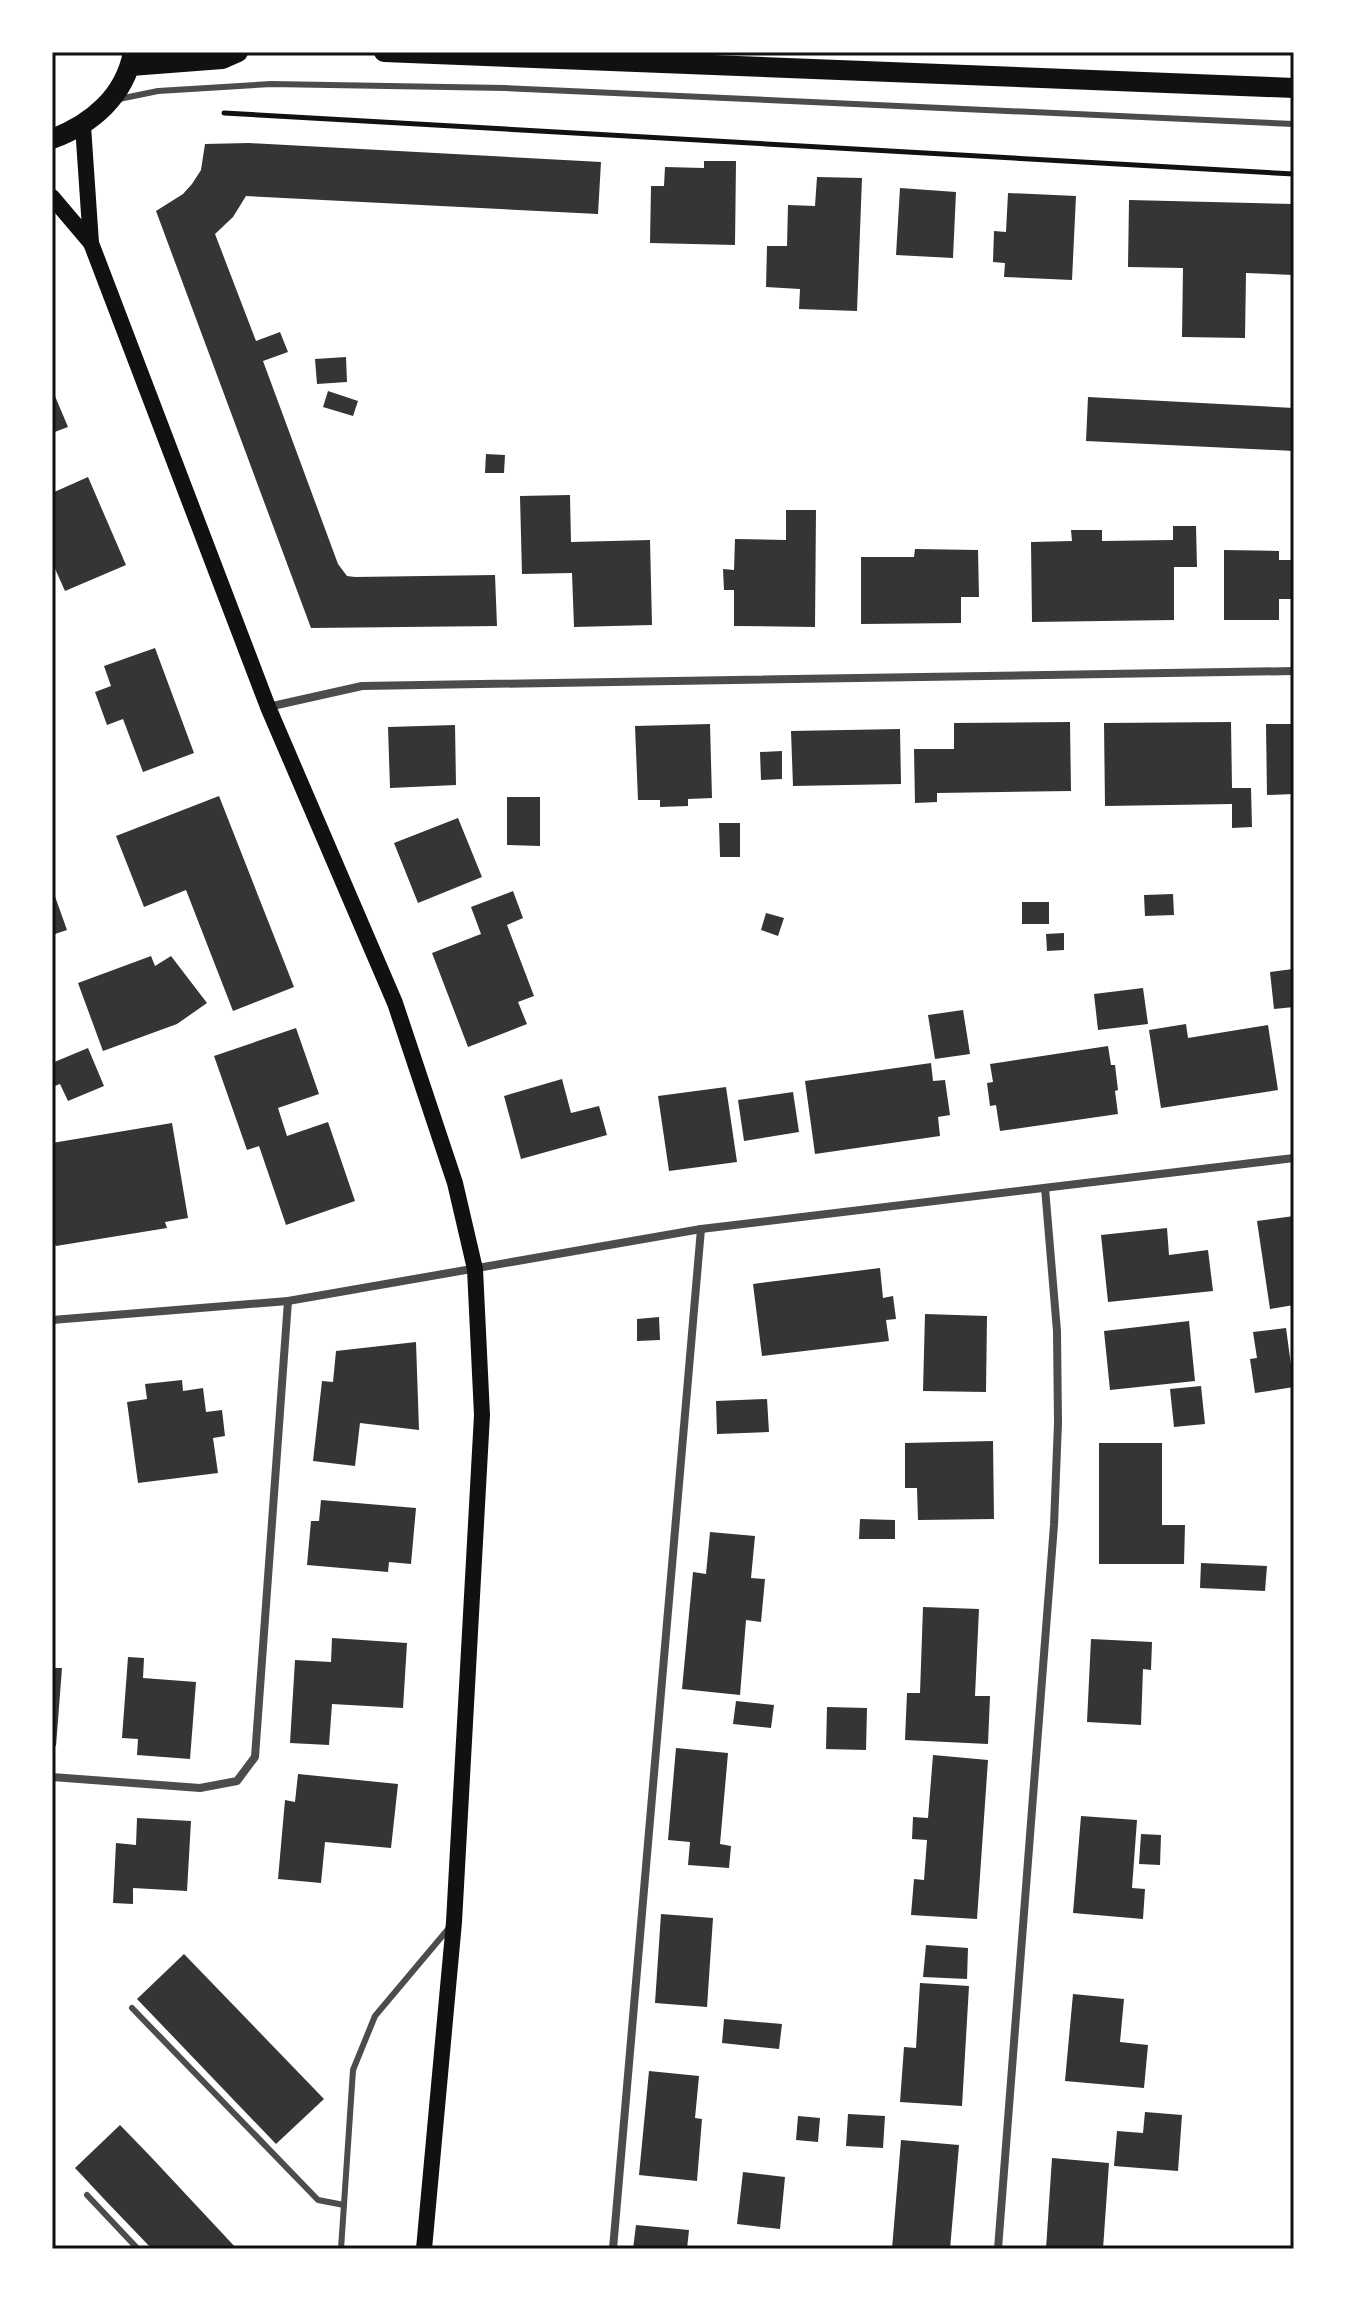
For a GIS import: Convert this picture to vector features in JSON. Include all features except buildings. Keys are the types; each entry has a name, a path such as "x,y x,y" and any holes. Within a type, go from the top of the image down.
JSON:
{"main road":[{"path":"52,139 83,126 111,100 132,59 222,59 238,52"},
{"path":"384,52 620,57 1294,88"},
{"path":"83,126 91,243 268,707 395,1003 455,1183 475,1269 482,1415 454,1922 424,2249"},
{"path":"52,197 91,243"}],"street":[{"path":"268,707 362,686 1294,671"},
{"path":"52,1320 288,1301 701,1229 1294,1158"},
{"path":"998,2249 1054,1525 1058,1423 1057,1331 1045,1188"},
{"path":"613,2249 701,1229"},
{"path":"52,1777 200,1788 237,1781 255,1757 288,1301"}],"lane":[{"path":"111,100 158,91 271,84 505,88 1294,124"},
{"path":"341,2249 353,2070 375,2016 454,1922"},
{"path":"132,2008 318,2200 344,2205"},
{"path":"87,2195 138,2249"}],"path":[{"path":"213,112 1294,174"}]}
